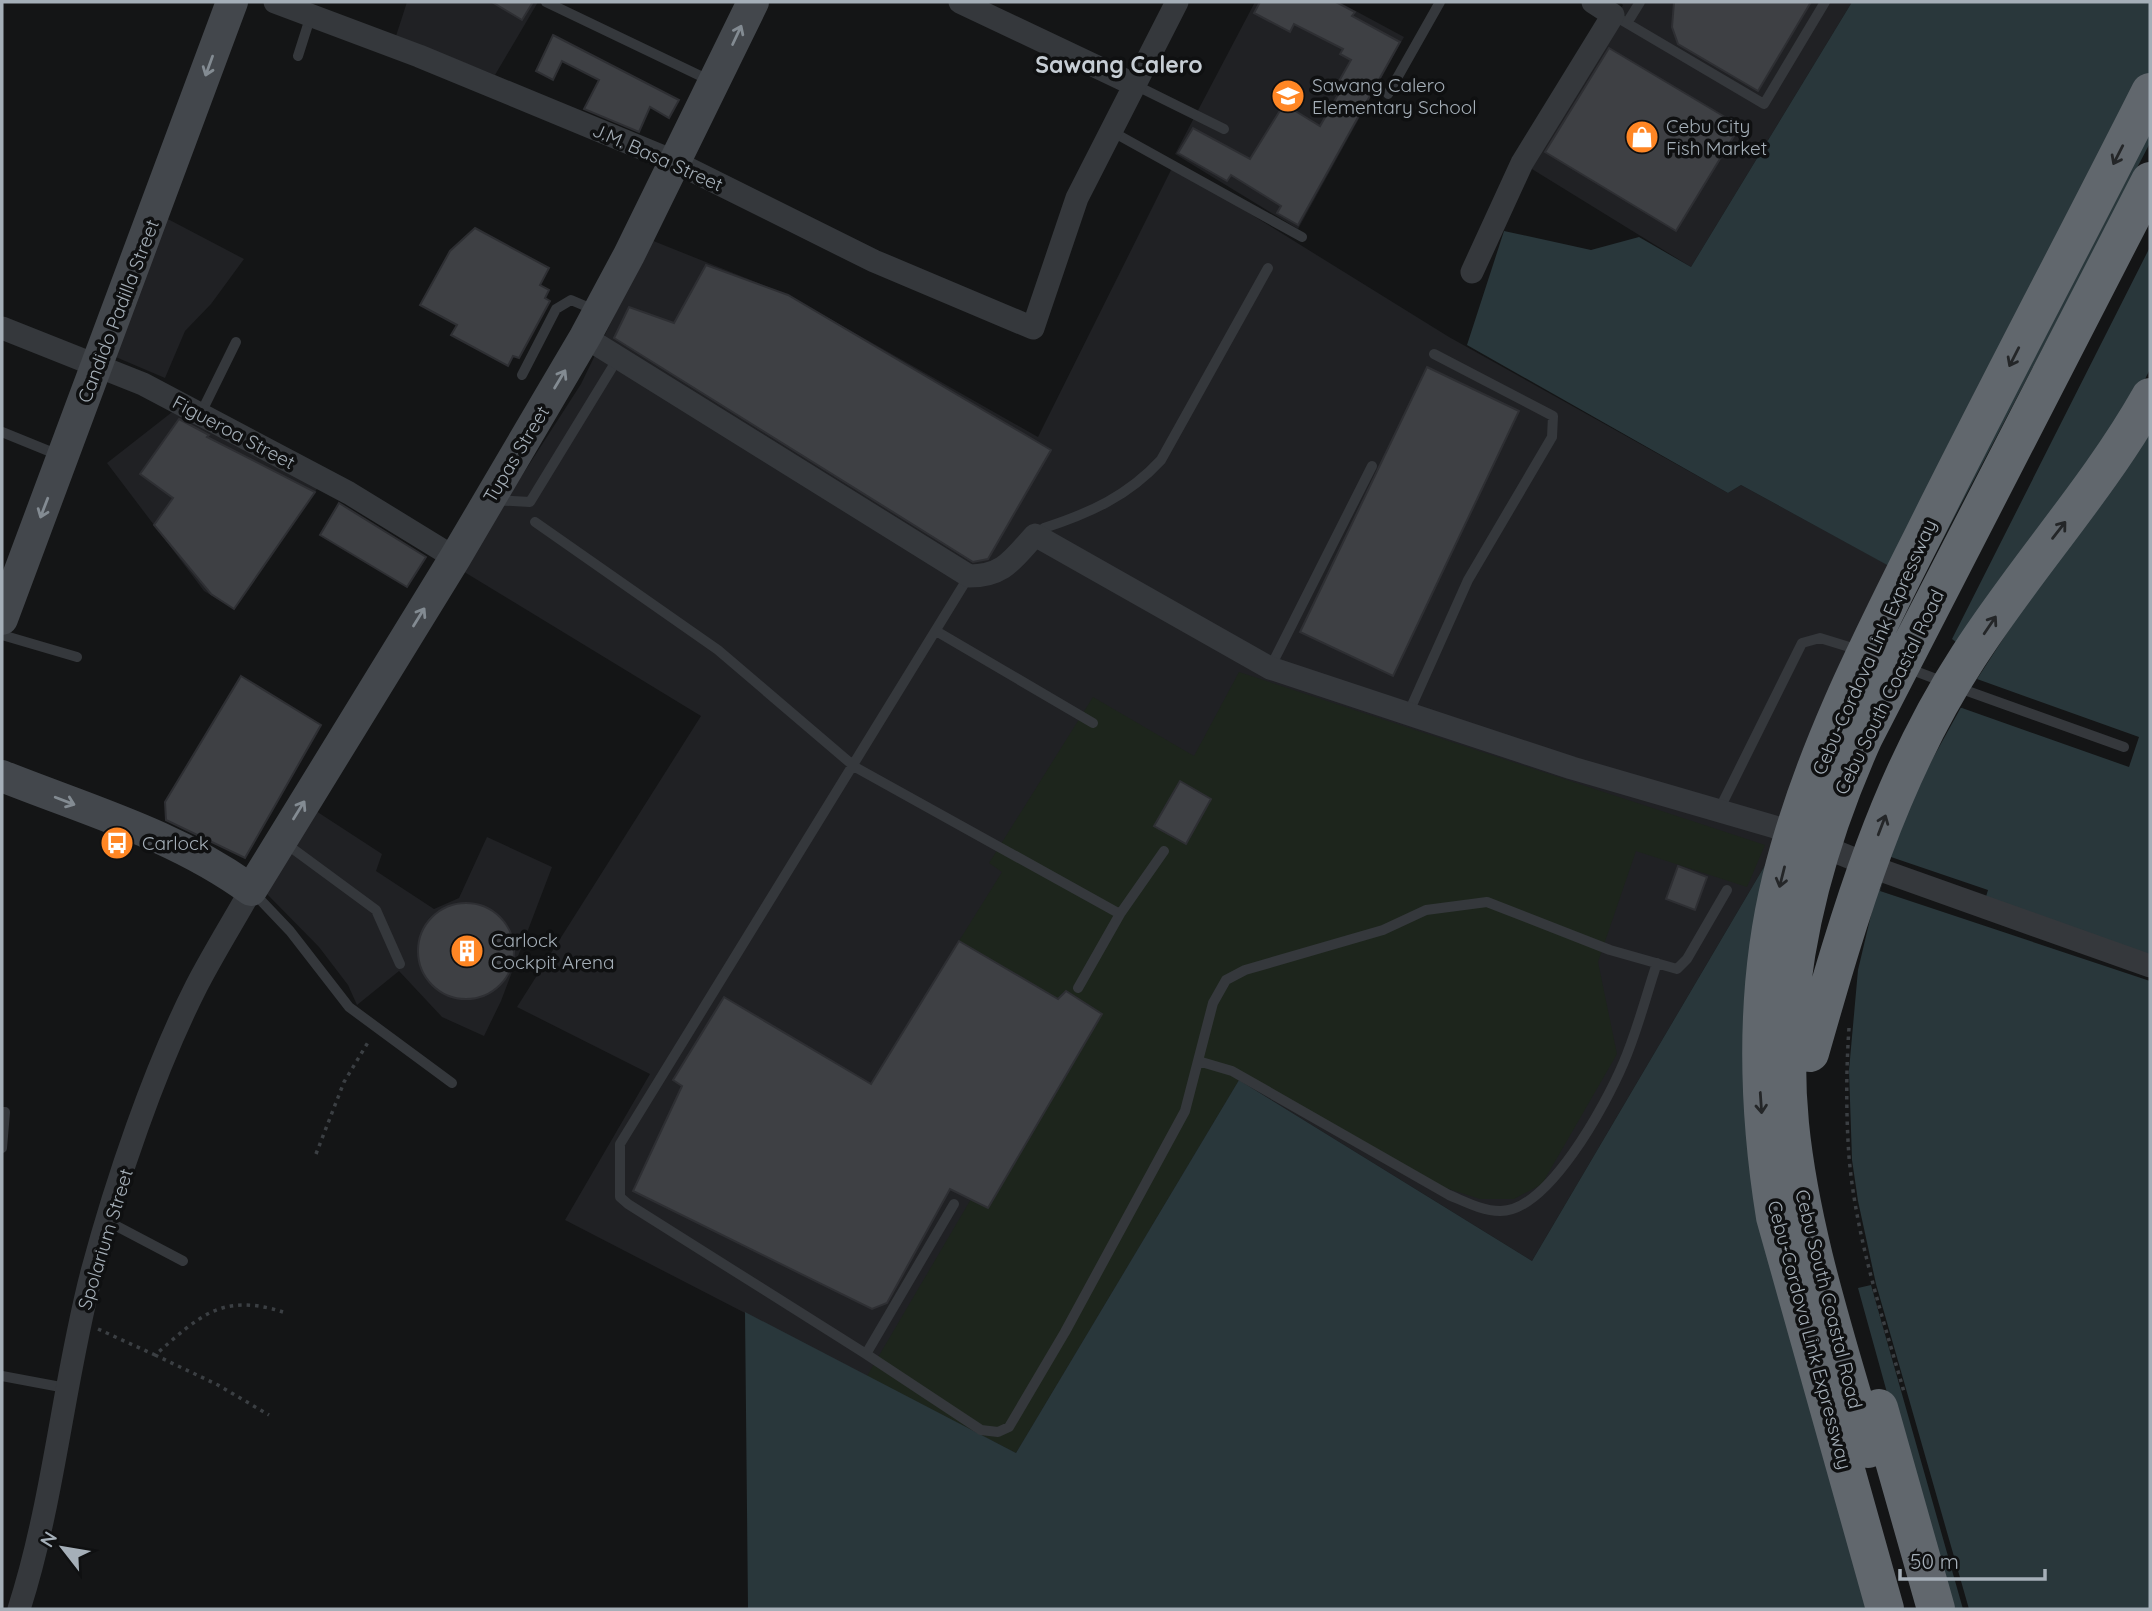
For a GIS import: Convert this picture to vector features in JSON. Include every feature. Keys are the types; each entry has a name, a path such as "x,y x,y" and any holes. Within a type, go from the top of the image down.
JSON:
{"highway":[{"name":"Cebu-Cordova Link Expressway","path":"1885,1609 1775,1217 1769,1181 1763,1130 1760,1043 1772,923 1781,878 1813,781 1879,626 1953,475 2150,92"},
{"name":"Cebu South Coastal Road","path":"1913,1609 1804,1212 1790,1123 1788,1045 1794,961 1824,835 1864,737 2150,181"},
{"name":"Cebu South Coastal Road","path":"1936,1609 1860,1344 1826,1209 1813,1121 1810,1053 1817,968 1831,891 1857,805 1905,700 2150,226"},
{"path":"1810,1053 1864,870 1897,787 1926,729 1981,637 2084,497 2150,397"}],"street":[{"name":"Candido Padilla Street","path":"2,619 232,2"},
{"name":"J.M. Basa Street","path":"275,2 673,161 874,261 1033,328 1077,198 1111,131"},
{"name":"Tupas Street","path":"251,890 455,558 592,325 715,83 753,2"},
{"path":"960,2 1135,85"},
{"path":"1111,131 1177,2"},
{"path":"1472,272 1522,163 1620,19 1592,2"},
{"path":"592,325 618,358 969,576 987,576 1002,570 1035,535 1270,668 1572,768 1775,827 1886,872 2150,966"},
{"name":"Figueroa Street","path":"2,328 98,364 201,413 349,493 455,558"},
{"path":"2,776 149,832 219,866 251,890"},
{"name":"Spolarium Street","path":"19,1609 48,1489 80,1321 107,1220 178,1027 251,890"}],"lane":[{"path":"546,2 715,83"},
{"path":"1388,94 1440,2"},
{"path":"1640,2 1620,19 1764,104 1825,2"},
{"path":"298,56 311,15"},
{"path":"1135,85 1224,129"},
{"path":"1111,131 1302,237"},
{"path":"1035,535 1044,528 1110,503 1146,477 1161,460 1268,268"},
{"path":"522,375 556,309 571,300 592,325"},
{"path":"201,413 236,342"},
{"path":"1408,714 1468,580 1552,438 1553,416 1434,354"},
{"path":"490,499 504,503 530,502 618,358"},
{"path":"2,432 63,456"},
{"path":"1270,668 1372,466"},
{"path":"535,522 718,650 855,767 1119,914"},
{"path":"969,576 855,767 620,1144 618,1170 620,1197 628,1204 981,1430 998,1432 1009,1427 1165,1152 1185,1111 1213,1003 1226,981 1245,970 1383,930 1426,910 1487,902 1610,950 1678,969 1687,960 1727,890"},
{"path":"936,631 1093,723"},
{"path":"2,635 76,657"},
{"path":"1719,810 1802,643 1820,638 1874,656"},
{"path":"1886,660 2124,747"},
{"path":"281,839 376,910 400,964"},
{"path":"1078,988 1119,914 1164,851"},
{"path":"251,890 290,931 349,1007 452,1083"},
{"path":"1198,1061 1232,1071 1449,1195 1500,1211 1523,1206 1548,1185 1581,1140 1623,1065 1657,963"},
{"path":"2,1112 5,1112 2,1147"},
{"path":"866,1354 954,1204"},
{"path":"107,1220 183,1261"},
{"path":"2,1376 66,1388"}],"path":[{"path":"1849,1020 1847,1070 1850,1160 1864,1247 1907,1401"},
{"path":"316,1154 344,1082 377,1028"},
{"path":"155,1355 203,1314 229,1304 258,1304 283,1312"},
{"path":"80,1321 218,1385 269,1415"}],"shaded area":[{"path":"407,2 538,2 495,75 396,36"},
{"name":"Sawang Calero Elementary School","path":"1255,2 1339,2 1404,37 1298,229 1175,154"},
{"path":"1620,2 1852,2 1691,267 1527,166 1623,5"},
{"path":"1852,2 2150,2 2150,1609 748,1609 745,1312 1016,1453 1239,1080 1532,1261 1771,855 1880,890 1891,857 1861,678 1962,708 1976,680 1881,645 1920,583 1741,485 1728,493 1467,345 1504,231 1591,250 1639,237 1691,267"},
{"path":"1173,166 1449,337 1728,493 1741,485 1921,583 1771,855 1532,1261 1239,1080 1016,1453 565,1220 650,1074 517,1007 701,716 461,570 581,384 651,240 788,295 1038,437"},
{"path":"164,217 244,259 211,304 185,331 165,378 111,355"},
{"path":"176,409 319,486 234,609 204,591 107,463"},
{"path":"1239,672 1765,845 1747,887 1636,851 1598,962 1617,1054 1542,1184 1514,1199 1480,1199 1427,1182 1239,1080 1016,1453 867,1376 971,1199 988,1207 1102,1014 1066,991 1058,999 959,941 1002,872 989,863 1093,697 1194,756"},
{"path":"316,811 382,854 376,871 434,909 459,898 487,837 552,867 501,1001 484,1036 442,1017 399,971 357,1005 348,985 319,947 266,893"}],"pier":[{"path":"2150,143 2150,247 1952,639 1960,645 2131,408 2150,369 2150,434 2098,509 2029,599 1977,679 2139,737 2129,767 1962,708 1965,700 1917,787 1875,898 1858,970 1849,1070 1852,1160 1858,1201 1876,1284 1969,1609 1963,1609 1871,1285 1858,1288 1947,1609 1866,1609 1757,1220 1799,861 1878,886 1887,859 1809,829 1871,677 1960,704 1972,681 1885,650"},
{"path":"1891,857 1988,890 1985,900 2150,960 2150,981 1880,891"}],"building":[{"path":"492,2 533,2 522,20"},
{"path":"1260,2 1336,2 1355,12 1352,16 1400,42 1298,225 1277,213 1281,206 1231,175 1227,181 1178,153 1193,128 1250,159 1284,104 1320,126 1343,86 1338,83 1351,60 1340,54 1343,49 1294,24 1290,32 1254,13"},
{"path":"1674,2 1811,2 1758,91 1678,44 1672,27"},
{"path":"553,35 679,100 669,118 650,107 639,132 584,109 599,80 562,61 553,80 536,71"},
{"name":"Cebu City Fish Market","path":"1609,48 1740,126 1676,231 1545,152"},
{"path":"475,228 549,268 540,285 549,290 545,298 550,301 519,358 513,356 508,366 451,335 457,325 420,305 450,251"},
{"path":"706,265 788,295 1051,450 988,559 973,562 614,338 629,307 674,323"},
{"path":"1427,367 1519,411 1393,676 1300,632"},
{"path":"179,419 209,435 207,437 315,492 234,609 211,594 154,525 173,498 140,474"},
{"path":"339,503 426,557 407,587 320,535"},
{"path":"241,676 321,725 245,858 166,820 165,802"},
{"path":"1180,781 1211,799 1186,844 1154,826"},
{"path":"1678,866 1707,877 1695,910 1666,899"},
{"name":"Carlock Cockpit Arena","path":"466,903 484,907 500,917 510,933 514,951 510,969 500,985 484,995 466,999 448,995 432,985 422,969 418,951 422,933 432,917 448,907"},
{"path":"959,941 1058,999 1066,991 1102,1014 988,1208 950,1189 887,1303 872,1309 633,1191 682,1086 673,1080 724,997 871,1084"}],"place":[{"name":"Sawang Calero Elementary School","path":"1288,96"},
{"name":"Cebu City Fish Market","path":"1642,137"},
{"name":"Carlock","path":"117,843"},
{"name":"Carlock Cockpit Arena","path":"467,951"}],"district":[{"name":"Sawang Calero","path":"1119,65"}]}
